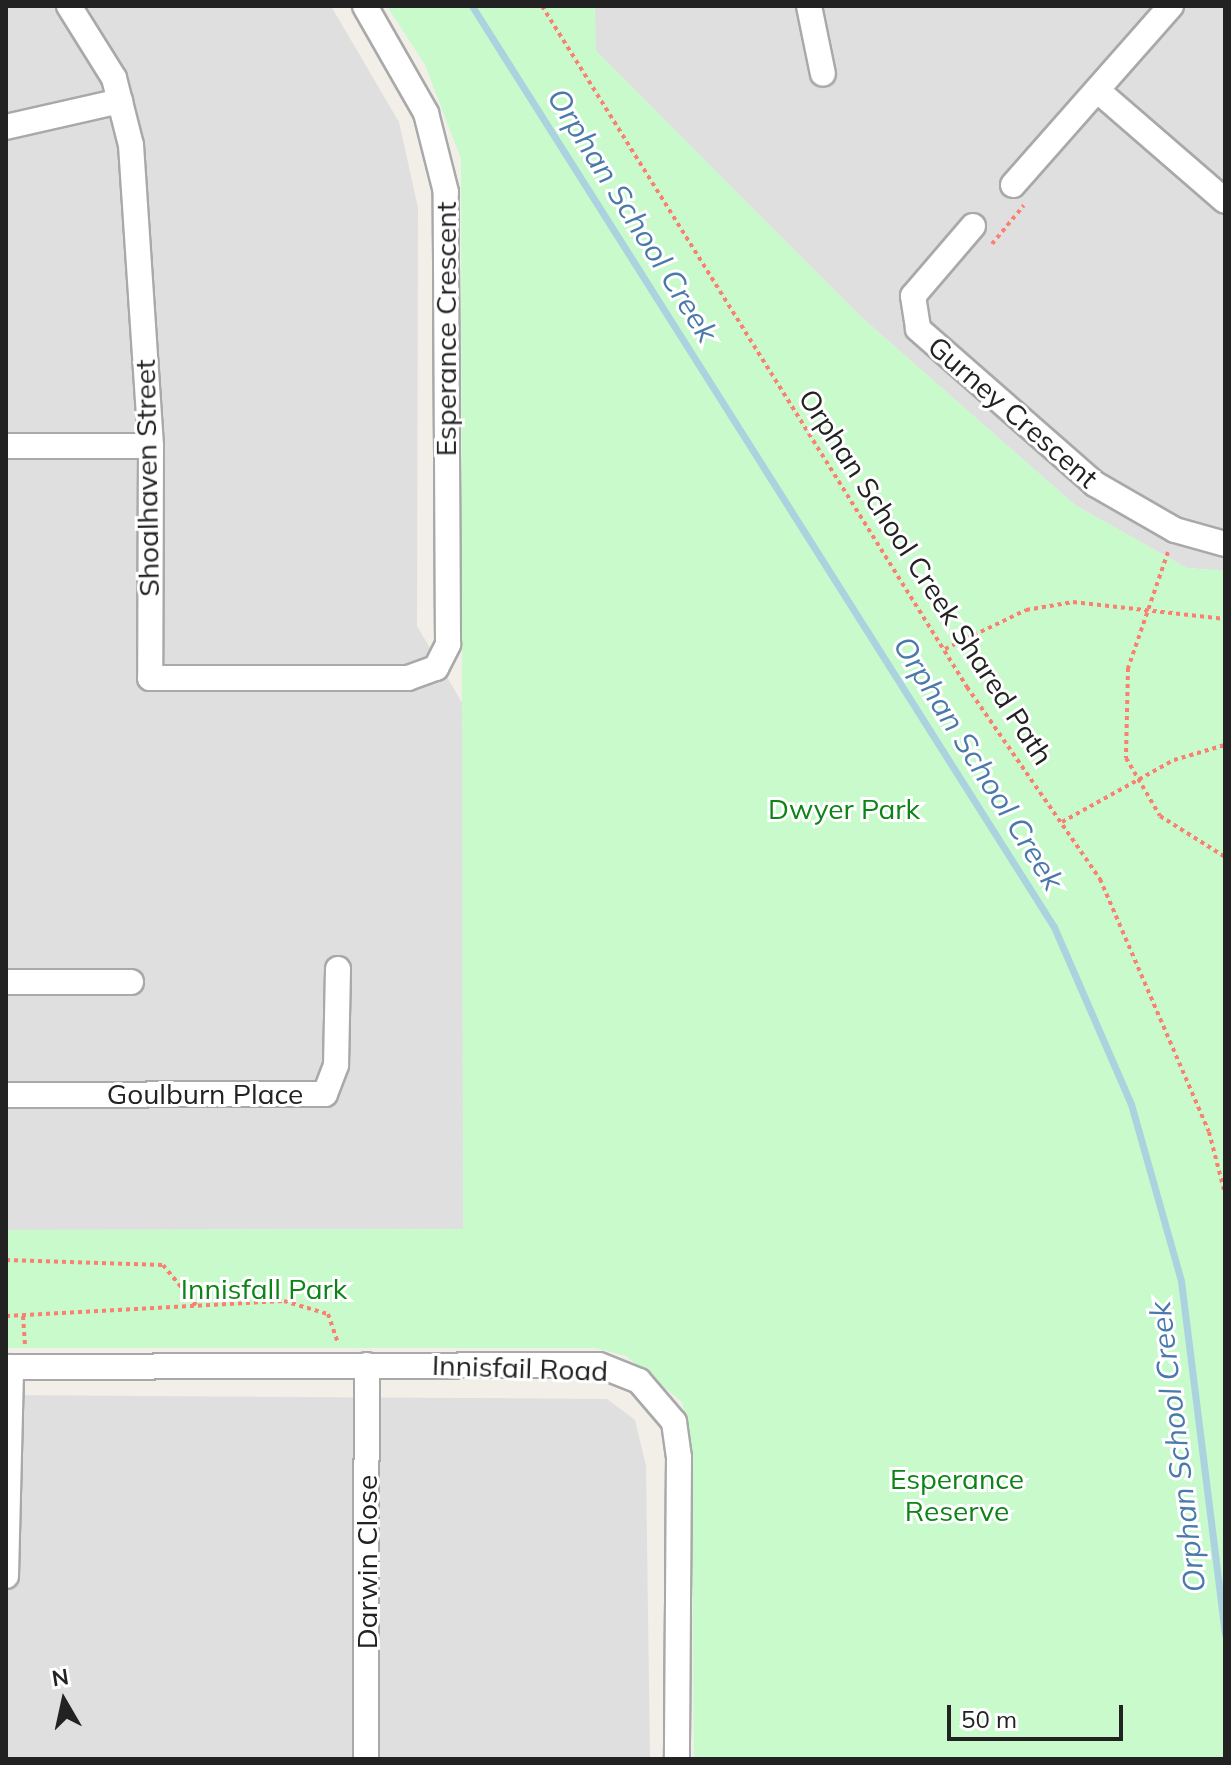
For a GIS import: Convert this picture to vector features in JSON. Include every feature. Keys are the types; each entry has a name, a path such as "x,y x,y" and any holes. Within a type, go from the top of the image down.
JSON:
{"street":[{"name":"Shoalhaven Street","path":"69,6 114,78 131,145 151,446 150,678 408,678 436,668"},
{"name":"Esperance Crescent","path":"365,6 426,113 446,192 448,644 436,668"},
{"path":"809,6 823,74"},
{"path":"1013,185 1171,6"},
{"path":"1097,90 1225,201"},
{"path":"6,127 120,101"},
{"name":"Gurney Crescent","path":"973,226 913,296 918,329 1087,478 1175,530 1225,544"},
{"path":"6,446 151,446"},
{"name":"Goulburn Place","path":"6,1095 325,1094 336,1065 338,969"},
{"path":"6,982 131,982"},
{"name":"Darwin Close","path":"366,1759 367,1365"},
{"name":"Innisfail Road","path":"8,1367 599,1365 655,1394 674,1422 679,1457 677,1759"},
{"path":"6,1576 8,1367"}],"path":[{"name":"Orphan School Creek Shared Path","path":"542,6 945,649 1100,879 1209,1132 1225,1194"},
{"path":"1175,530 1123,698 1126,758 1136,780 1171,826 1225,857"},
{"path":"945,649 1026,610 1123,602 1150,612 1225,619"},
{"path":"1062,822 1136,780 1225,745"},
{"path":"6,1260 163,1265 196,1305"},
{"path":"6,1316 284,1301 328,1314 342,1365"}],"shaded area":[{"path":"6,6 331,6 399,122 418,208 417,626 464,706 463,1229 6,1230"},
{"path":"595,6 1225,6 1225,571 1187,568 1075,505 860,316 595,50"},
{"path":"6,1395 607,1399 635,1420 646,1466 650,1759 6,1759"}],"green space":[{"name":"Dwyer Park","path":"387,6 595,6 596,51 860,316 1075,505 1187,568 1225,571 1225,1759 694,1759 691,1440 682,1402 626,1356 596,1348 6,1348 6,1230 463,1229 461,159 425,65"}],"waterway":[{"name":"Orphan School Creek","path":"472,6 1054,927 1131,1104 1181,1281 1225,1633"}],"park label":[{"name":"Innisfall Park","path":"264,1289"},
{"name":"Esperance Reserve","path":"957,1495"}]}
